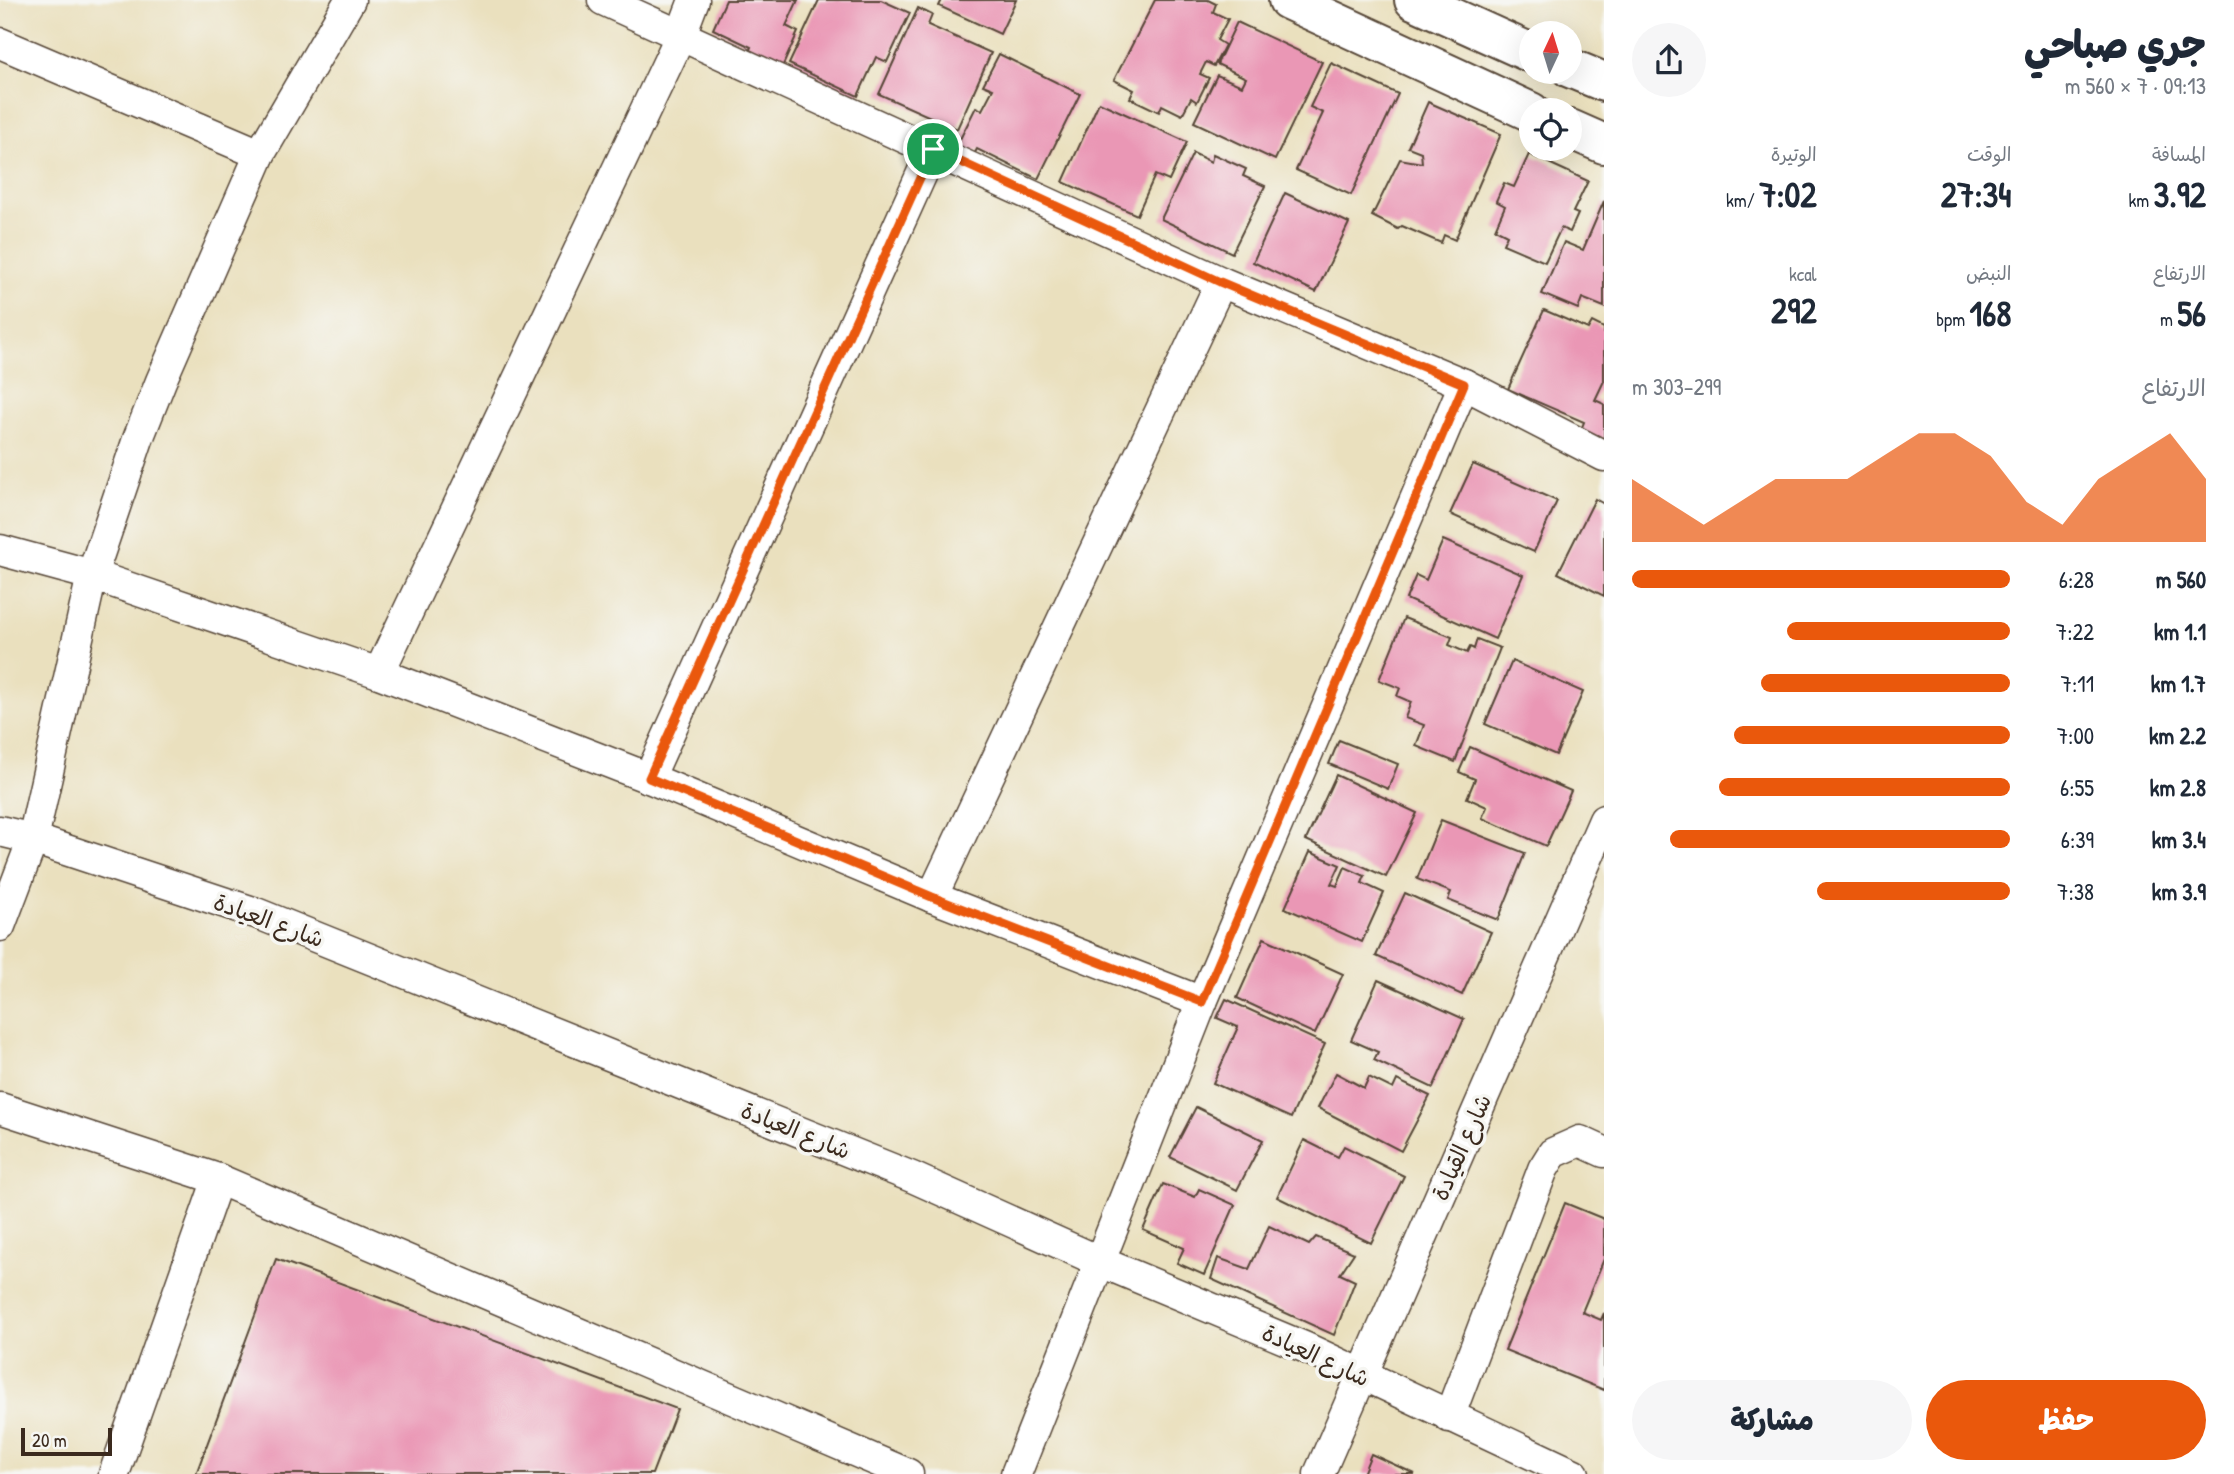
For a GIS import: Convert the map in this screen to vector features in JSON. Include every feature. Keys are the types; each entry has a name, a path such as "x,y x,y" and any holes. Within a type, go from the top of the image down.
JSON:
{"main road":[{"path":"1288,0 1519,106"},
{"path":"1414,0 1519,47"},
{"path":"1582,73 1604,82"},
{"path":"1582,134 1604,144"}],"street":[{"path":"0,926 33,839 92,575 138,439 260,153 350,0"},
{"path":"603,0 1220,282 1464,384 1604,456"},
{"path":"379,673 680,37 694,0"},
{"path":"0,43 260,153"},
{"path":"649,778 933,149"},
{"path":"932,897 1220,282"},
{"path":"1016,1474 1202,1002 1464,384"},
{"path":"0,550 92,575 379,673 649,778 932,897 1202,1002"},
{"name":"شارع القيادة","path":"1319,1474 1604,820"},
{"name":"شارع العيادة","path":"0,831 33,839 269,918 912,1177 1101,1262 1304,1348 1574,1474"},
{"path":"0,1108 218,1179 908,1474"},
{"path":"1450,1417 1543,1169 1553,1153 1580,1141 1604,1152"},
{"path":"114,1474 218,1179"}],"building":[{"path":"726,0 798,0 786,26 798,32 780,72 747,56 751,47 713,29"},
{"path":"819,0 881,0 910,13 887,62 876,57 858,96 789,64"},
{"path":"942,0 1016,0 1000,34 939,6"},
{"path":"1155,0 1208,0 1216,4 1213,12 1228,19 1217,40 1225,45 1214,66 1206,62 1200,74 1209,78 1197,102 1191,98 1182,115 1162,105 1159,112 1130,98 1134,90 1114,80"},
{"path":"918,8 932,15 928,25 991,53 957,129 879,94"},
{"path":"1237,22 1322,62 1275,160 1194,122 1217,75 1242,86 1246,78 1217,64"},
{"path":"999,54 1080,94 1038,179 977,149 971,160 954,151 976,107 982,110 993,89 983,85"},
{"path":"1331,63 1398,94 1351,195 1296,170 1323,113 1310,107"},
{"path":"1099,102 1187,142 1169,181 1155,175 1137,215 1063,182"},
{"path":"1428,102 1501,134 1455,240 1444,235 1441,243 1402,226 1398,229 1372,216 1400,159 1422,163 1421,152 1408,147"},
{"path":"1193,153 1211,162 1213,154 1246,169 1243,176 1265,186 1232,253 1161,219"},
{"path":"1526,161 1544,161 1588,181 1573,212 1578,214 1570,232 1561,228 1545,262 1503,244 1507,235 1495,229 1505,206 1496,201 1504,183 1514,187"},
{"path":"1285,193 1349,223 1316,292 1253,262"},
{"path":"1604,201 1604,307 1582,298 1578,309 1542,294 1564,242 1583,250"},
{"path":"1544,310 1588,329 1592,322 1604,328 1604,381 1595,400 1604,404 1604,437 1601,445 1579,435 1584,422 1508,389"},
{"path":"1473,464 1557,501 1534,552 1450,514"},
{"path":"1595,499 1604,504 1604,596 1558,573"},
{"path":"1443,540 1523,575 1495,639 1406,599 1416,575 1426,580"},
{"path":"1404,618 1452,637 1449,645 1467,653 1470,647 1474,649 1477,639 1500,648 1455,762 1416,746 1424,725 1405,718 1411,702 1397,696 1400,688 1379,680"},
{"path":"1512,661 1583,692 1556,755 1485,724"},
{"path":"1339,740 1398,764 1388,789 1329,764"},
{"path":"1470,747 1571,791 1546,846 1482,818 1487,807 1467,798 1475,779 1459,772"},
{"path":"1336,775 1417,813 1386,877 1306,840"},
{"path":"1441,820 1525,853 1498,920 1448,900 1451,892 1417,879"},
{"path":"1310,852 1340,865 1331,884 1337,886 1345,867 1365,876 1362,883 1384,893 1362,942 1285,908"},
{"path":"1405,893 1491,932 1462,995 1376,956"},
{"path":"1264,938 1343,974 1315,1034 1237,998"},
{"path":"1378,980 1464,1019 1433,1088 1374,1060 1378,1052 1351,1040"},
{"path":"1226,999 1325,1044 1291,1118 1213,1083 1238,1027 1217,1018"},
{"path":"1336,1073 1364,1088 1369,1077 1393,1089 1397,1080 1430,1096 1401,1151 1318,1108"},
{"path":"1196,1107 1263,1140 1237,1190 1170,1157"},
{"path":"1304,1140 1338,1157 1344,1146 1404,1176 1371,1243 1277,1197"},
{"path":"1163,1184 1195,1197 1199,1189 1235,1205 1204,1275 1177,1263 1184,1248 1143,1230"},
{"path":"1565,1203 1604,1219 1604,1259 1582,1312 1601,1320 1604,1313 1604,1390 1505,1350"},
{"path":"1269,1226 1309,1245 1316,1237 1354,1253 1340,1274 1355,1281 1334,1335 1211,1279 1218,1258 1249,1269"},
{"path":"276,1259 677,1409 652,1474 196,1474"},
{"path":"1371,1454 1415,1474 1363,1474"}],"route":[{"path":"933,149 1220,282 1464,384 1202,1002 932,897 649,778 933,149"}]}
